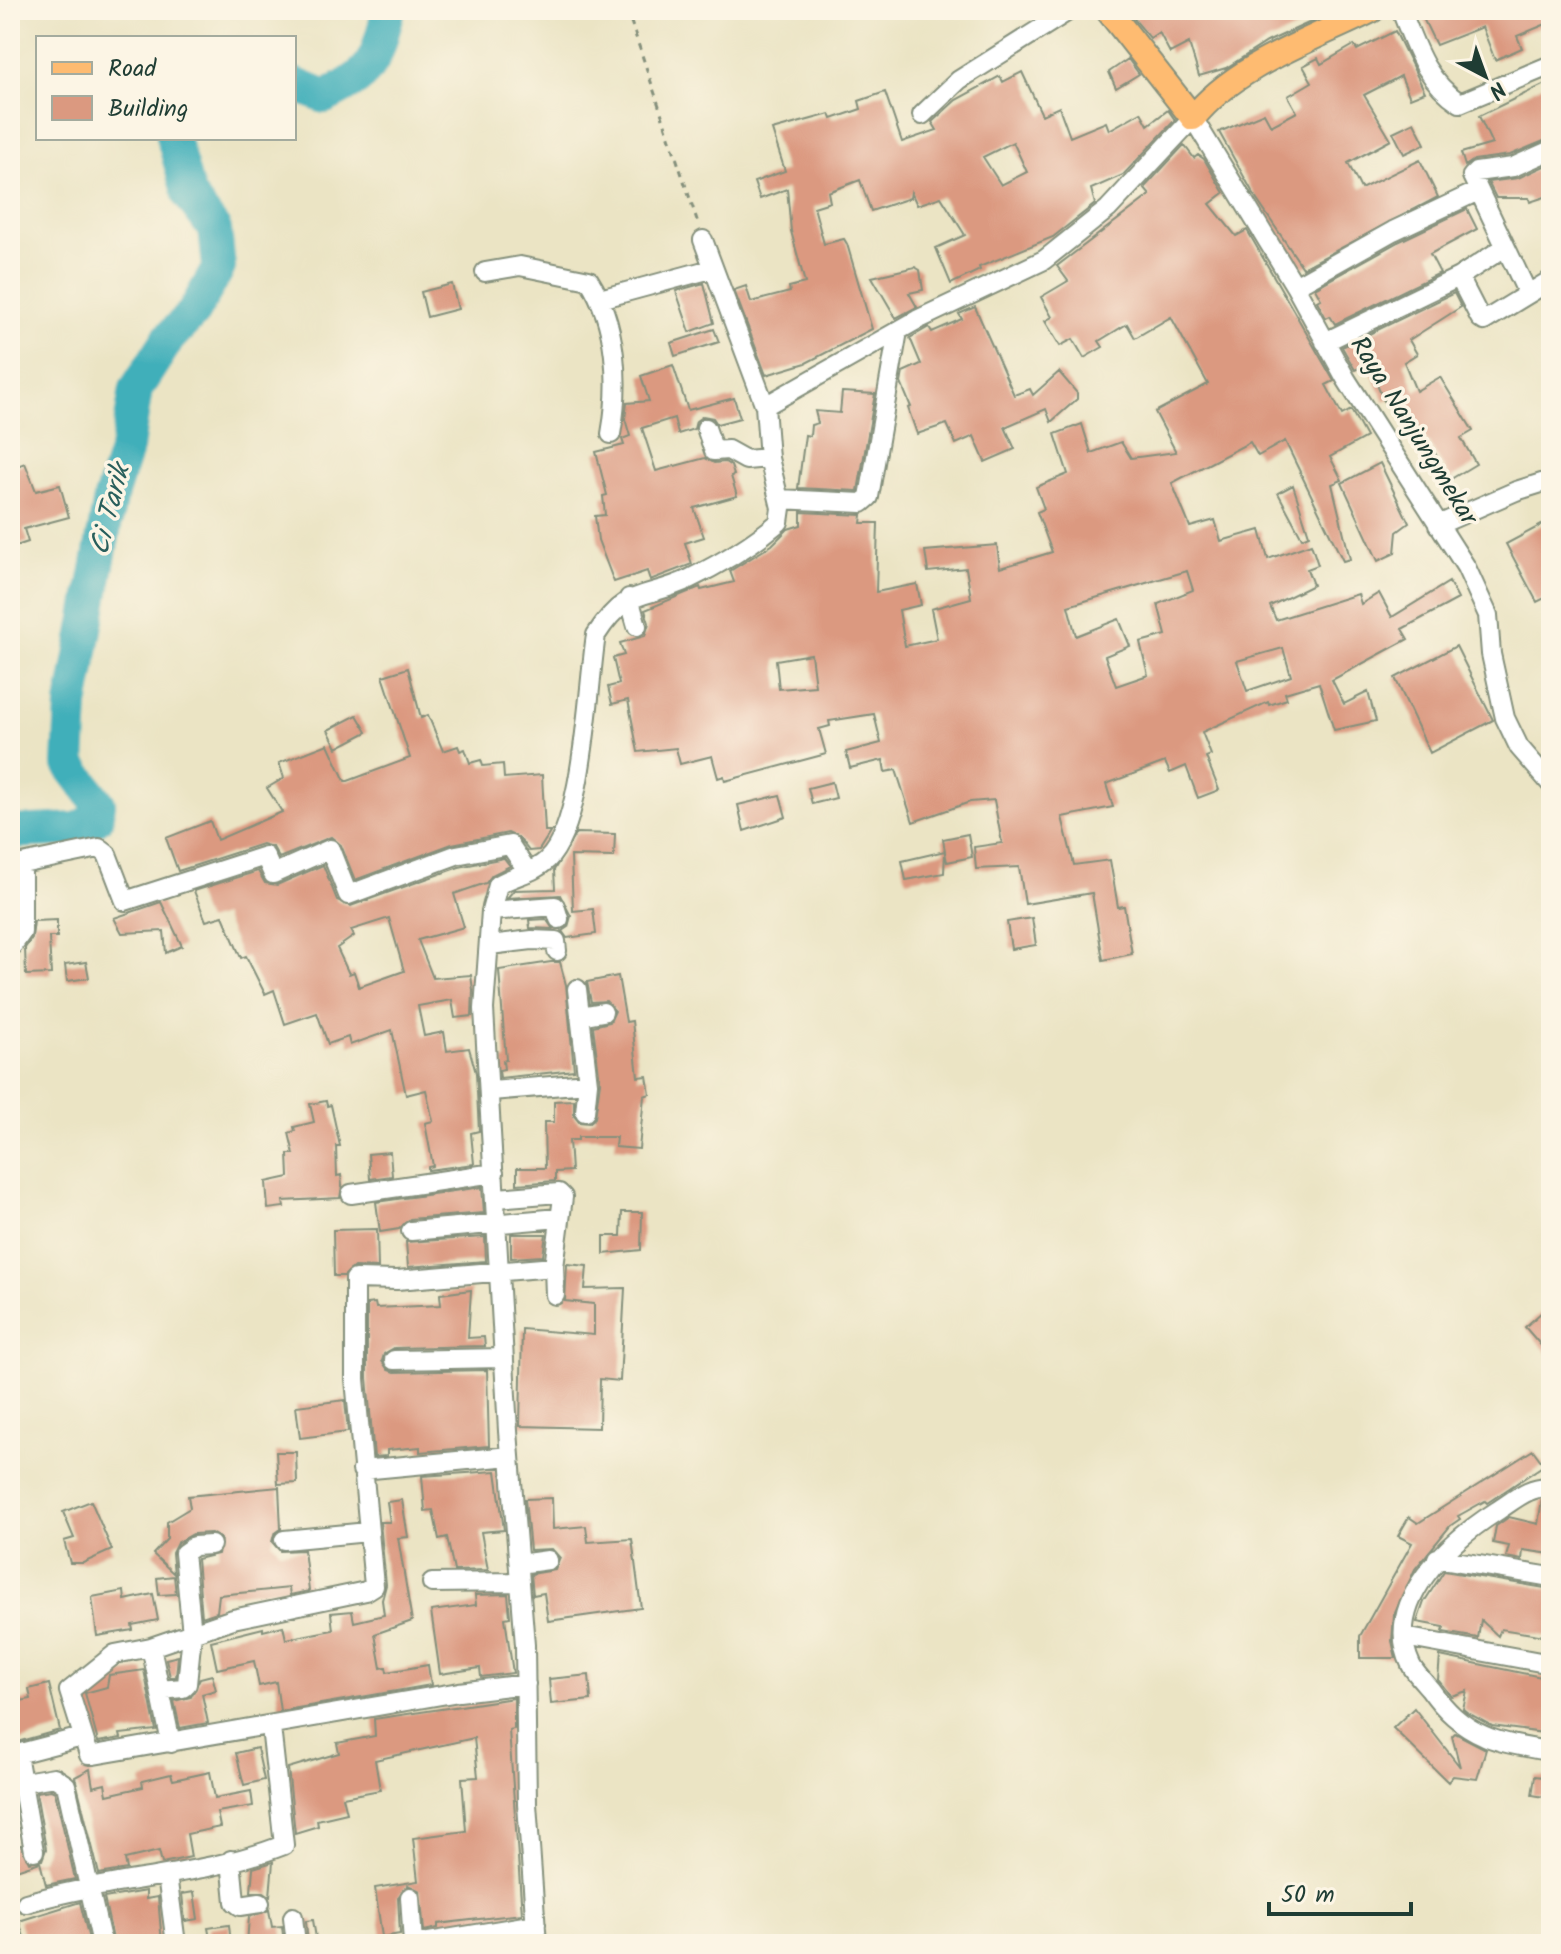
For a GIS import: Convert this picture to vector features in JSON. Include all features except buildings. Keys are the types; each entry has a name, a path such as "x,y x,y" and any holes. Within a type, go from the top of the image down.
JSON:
{"main road":[{"name":"Raya Nanjungmekar","path":"1108,10 1187,124"},
{"path":"1187,124 1207,101 1246,73 1372,10"}],"street":[{"path":"922,115 959,80 1070,10"},
{"path":"1401,10 1424,68 1443,91 1460,103 1551,65"},
{"path":"765,406 898,331 1044,260 1108,209 1187,124"},
{"name":"Raya Nanjungmekar","path":"1187,124 1295,286 1325,342 1466,567 1488,615 1491,654 1505,718 1519,747 1551,784"},
{"path":"1527,292 1478,191 1473,173 1513,167 1551,150"},
{"path":"1295,286 1393,231 1478,191"},
{"path":"537,1944 527,1804 526,1684 484,1009 491,911 498,885 544,864 557,849 586,738 596,635 615,609 629,598 685,581 746,549 779,522 779,499 769,458 765,406 711,269 703,240"},
{"path":"1325,342 1459,277 1505,247"},
{"path":"485,272 520,266 587,278 600,299 616,361 611,434"},
{"path":"600,299 711,269"},
{"path":"1459,277 1481,320 1551,280"},
{"path":"779,499 862,503 869,497 898,331"},
{"path":"706,428 714,451 728,450 746,460 769,458"},
{"path":"1438,525 1516,491 1551,480"},
{"path":"629,598 637,626"},
{"path":"10,949 22,932 22,864 99,848 107,854 125,901 265,856 273,874 330,849 348,895 456,855 510,845 528,872"},
{"path":"491,911 555,906 559,919"},
{"path":"490,945 532,940 556,941 557,951"},
{"path":"577,989 588,1083 585,1112"},
{"path":"580,1016 603,1012"},
{"path":"491,1091 588,1083"},
{"path":"351,1194 494,1173"},
{"path":"497,1198 559,1193 563,1197 554,1267 555,1295"},
{"path":"411,1231 559,1218"},
{"path":"526,1684 459,1692 271,1727 94,1755 89,1755 82,1737 70,1689 109,1657 151,1647 233,1619 366,1591 374,1586 355,1379 355,1279 397,1280 554,1267"},
{"path":"394,1360 504,1358"},
{"path":"362,1470 510,1456"},
{"path":"1548,1484 1530,1490 1479,1523 1437,1558 1415,1595 1406,1617 1404,1637 1411,1665 1455,1720 1487,1737 1551,1752"},
{"path":"284,1540 368,1532"},
{"path":"160,1690 183,1688 187,1684 192,1634 184,1553 194,1546 211,1545"},
{"path":"1437,1558 1551,1577"},
{"path":"432,1583 519,1573 548,1560"},
{"path":"1404,1637 1551,1664"},
{"path":"151,1647 171,1743"},
{"path":"26,1903 90,1886 167,1875 284,1845 271,1727"},
{"path":"34,1851 18,1753 82,1737"},
{"path":"24,1782 54,1777 66,1785 102,1944"},
{"path":"231,1860 237,1904 260,1903"},
{"path":"167,1875 176,1944"},
{"path":"410,1897 415,1944 536,1924"},
{"path":"293,1917 296,1944"}],"path":[{"path":"627,10 703,240"}],"waterway":[{"name":"Ci Tarik","path":"296,85 325,97 364,72 376,54 389,10"},
{"name":"Ci Tarik","path":"10,832 78,829 97,818 99,804 69,764 72,705 110,499 127,446 136,389 168,339 193,313 219,267 215,230 189,195 174,140"}]}
